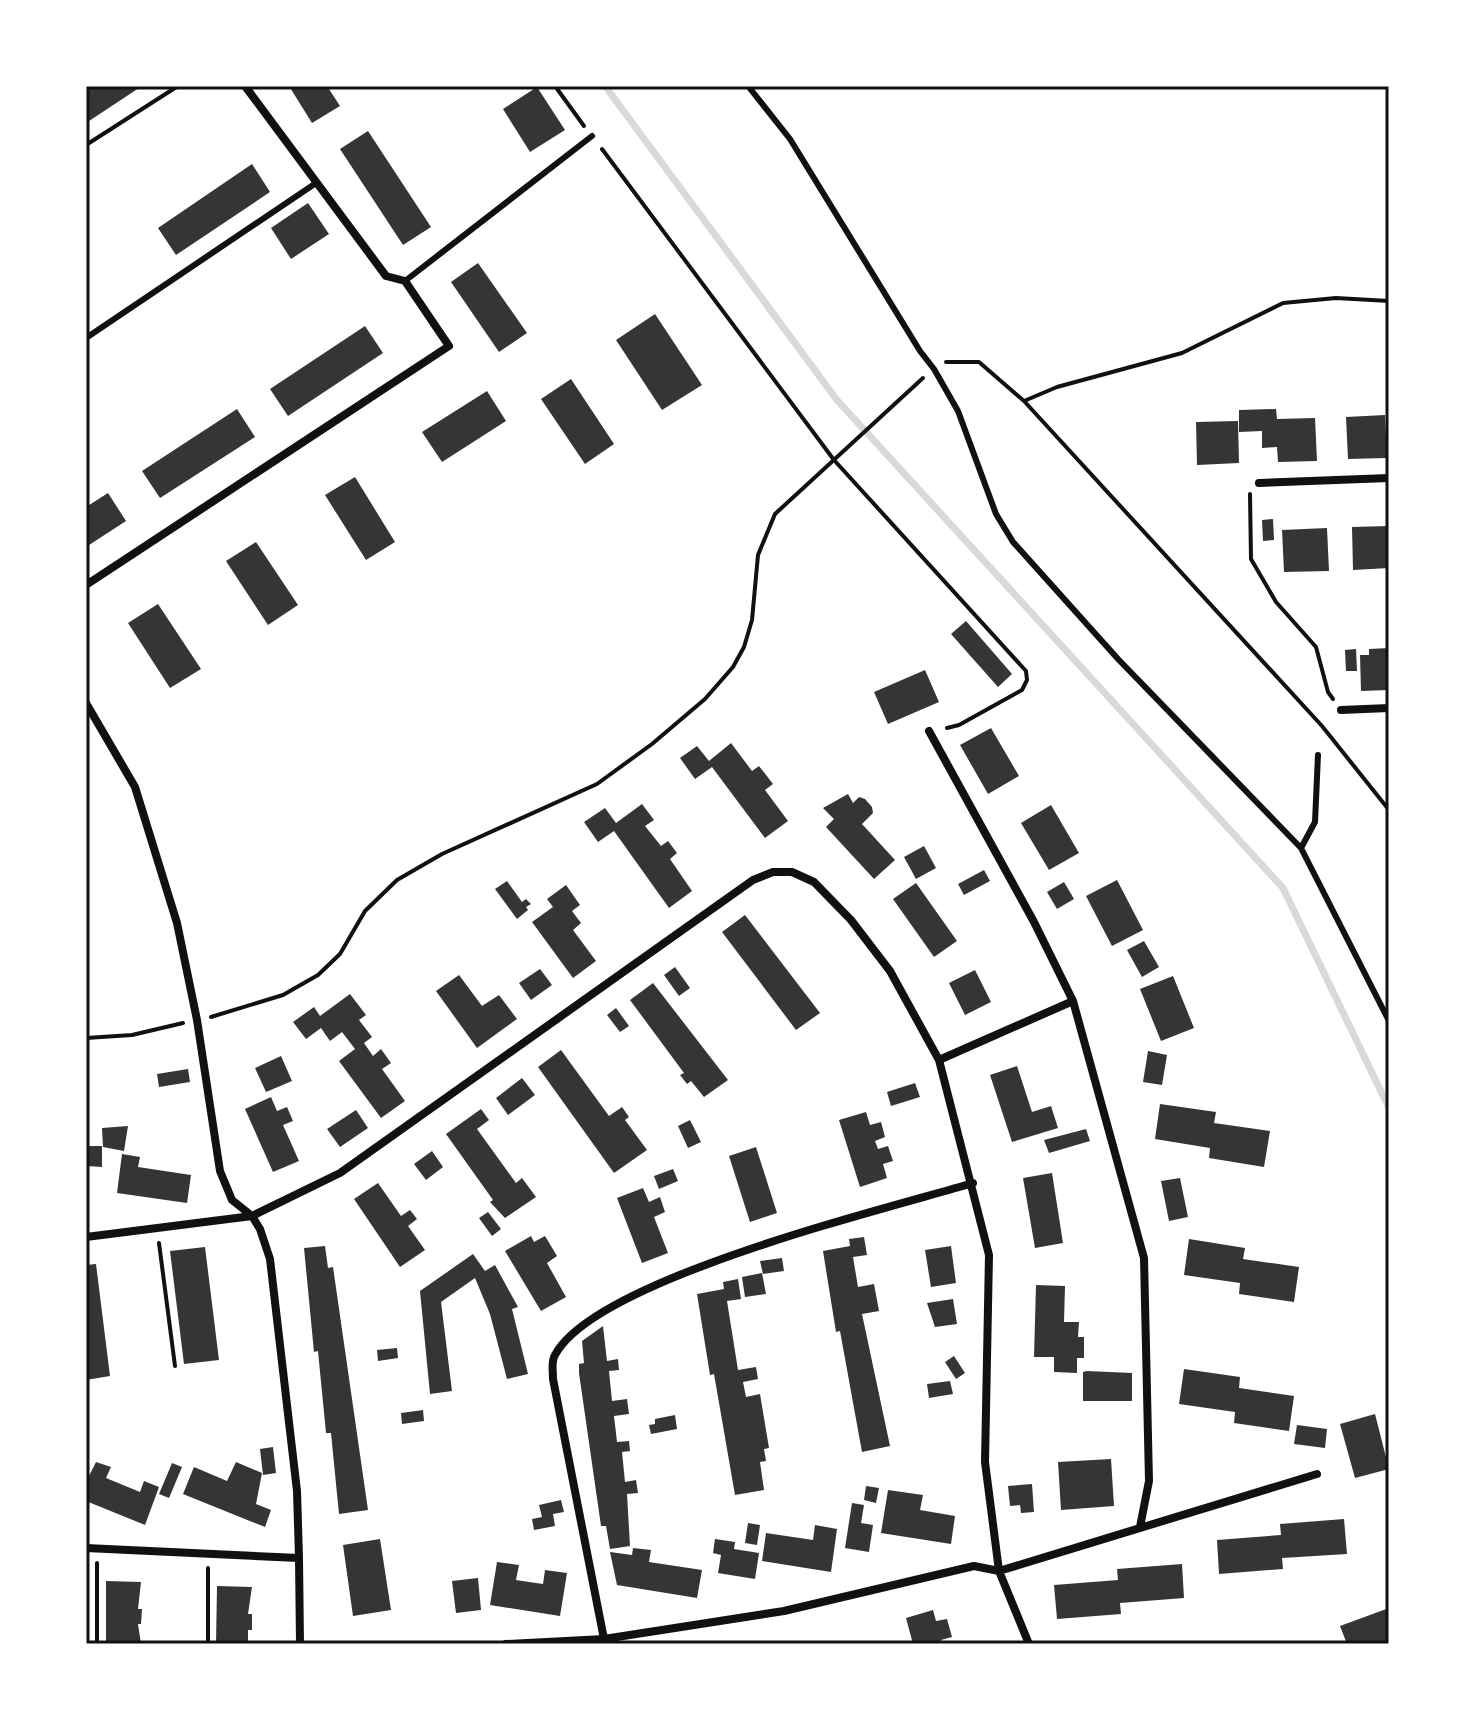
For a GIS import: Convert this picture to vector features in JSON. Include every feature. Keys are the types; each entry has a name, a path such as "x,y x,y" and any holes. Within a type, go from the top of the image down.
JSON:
{"street":[{"path":"86,585 449,346 405,281 386,276 245,86"},
{"path":"1259,483 1389,478"},
{"path":"86,703 135,787 177,923 197,1020 220,1171 232,1200 252,1216 270,1259 297,1491 300,1644"},
{"path":"1341,710 1389,708"},
{"path":"929,731 1034,922 1073,1001 1144,1258 1149,1481 1140,1527"},
{"path":"86,1237 252,1216 340,1173 753,880 773,872 792,872 814,882 851,920 890,971 939,1060 989,1255 985,1462 999,1571 1029,1644"},
{"path":"939,1060 1073,1001"},
{"path":"604,1639 553,1379 553,1357 570,1335 643,1289 752,1248 973,1183"},
{"path":"506,1644 604,1639 784,1611 974,1566 999,1571 1317,1474"},
{"path":"86,1548 299,1558"}],"lane":[{"path":"748,86 790,139 934,369 958,411 996,514 1013,542 1118,659 1301,848 1389,1021"},
{"path":"405,281 592,136"},
{"path":"86,338 316,183"},
{"path":"1301,848 1315,822 1318,755"}],"path":[{"path":"86,145 178,86"},
{"path":"555,86 834,460 1026,671 1027,680 1022,690 959,725 929,731"},
{"path":"1024,401 1057,387 1182,353 1283,303 1336,298 1389,301"},
{"path":"86,1038 132,1035 283,995 318,975 340,954 365,911 397,880 442,854 597,784 652,744 705,699 733,667 744,647 752,620 758,555 775,514 934,369 956,360 979,362 1024,401 1322,726 1389,810"},
{"path":"1259,483 1248,496 1251,559 1276,602 1316,647 1328,692 1341,710"},
{"path":"157,1228 175,1366"},
{"path":"97,1549 97,1644"},
{"path":"208,1554 208,1644"}],"building":[{"path":"86,86 142,86 86,123"},
{"path":"289,86 327,86 340,106 312,123"},
{"path":"537,87 565,130 530,152 503,109"},
{"path":"368,131 431,227 403,245 340,149"},
{"path":"252,164 270,192 176,255 158,228"},
{"path":"308,203 329,234 291,259 271,228"},
{"path":"478,263 527,333 499,352 451,282"},
{"path":"655,314 702,385 662,410 616,340"},
{"path":"365,326 383,353 288,416 270,389"},
{"path":"571,379 614,444 585,464 541,399"},
{"path":"487,391 506,421 442,462 422,432"},
{"path":"237,409 255,437 160,498 142,471"},
{"path":"1276,409 1277,419 1315,418 1317,461 1278,462 1277,447 1262,448 1262,431 1239,432 1239,410"},
{"path":"1385,415 1387,458 1348,459 1346,417"},
{"path":"1238,421 1239,463 1197,465 1196,422"},
{"path":"355,477 395,542 366,560 325,495"},
{"path":"108,493 126,521 86,547 86,507"},
{"path":"1273,519 1274,540 1263,541 1262,520"},
{"path":"1389,526 1389,568 1353,570 1352,527"},
{"path":"1327,528 1329,571 1284,572 1282,530"},
{"path":"256,542 298,605 268,625 226,561"},
{"path":"158,604 201,669 170,688 128,623"},
{"path":"966,621 1012,674 998,687 951,634"},
{"path":"1389,648 1389,690 1361,691 1360,655 1369,655 1369,649"},
{"path":"1356,649 1357,671 1346,671 1345,650"},
{"path":"925,670 939,702 888,724 874,692"},
{"path":"991,728 1019,776 988,794 960,745"},
{"path":"731,743 752,771 759,766 773,784 765,790 788,821 765,838 712,767 695,779 680,758 697,746 709,761"},
{"path":"848,794 853,803 859,797 872,807 873,813 862,824 895,860 874,879 826,827 834,819 823,808"},
{"path":"642,804 654,820 645,826 661,846 668,841 677,853 670,859 692,891 669,908 614,831 598,842 584,822 605,808 616,823"},
{"path":"1051,805 1079,853 1049,870 1021,823"},
{"path":"924,846 936,868 916,879 904,857"},
{"path":"984,870 990,881 964,895 958,884"},
{"path":"1117,880 1143,930 1112,946 1086,896"},
{"path":"507,881 522,902 526,899 531,904 517,919 495,889"},
{"path":"1064,882 1074,899 1057,909 1047,892"},
{"path":"916,883 957,941 934,957 893,899"},
{"path":"566,885 580,905 572,911 581,923 573,930 596,961 573,978 532,922 553,907 547,899"},
{"path":"745,915 820,1013 796,1030 722,932"},
{"path":"1144,941 1159,967 1142,977 1127,950"},
{"path":"675,967 690,988 679,996 664,975"},
{"path":"540,969 552,985 531,1000 519,983"},
{"path":"975,970 991,1002 965,1015 949,983"},
{"path":"459,975 482,1006 499,995 517,1019 477,1048 436,991"},
{"path":"1173,976 1194,1028 1161,1041 1140,989"},
{"path":"653,983 728,1080 704,1097 691,1081 687,1084 680,1075 684,1073 630,1000"},
{"path":"350,994 366,1015 359,1020 372,1037 364,1043 373,1056 381,1049 391,1063 382,1069 405,1101 381,1118 339,1061 355,1049 342,1032 330,1041 321,1028 306,1039 293,1022 314,1007 320,1016"},
{"path":"616,1008 629,1026 620,1032 607,1015"},
{"path":"561,1050 609,1116 622,1107 629,1117 625,1120 647,1150 614,1173 538,1067"},
{"path":"1148,1051 1167,1055 1162,1085 1143,1082"},
{"path":"281,1056 292,1081 266,1092 255,1068"},
{"path":"1017,1066 1032,1112 1051,1106 1058,1128 1012,1142 990,1075"},
{"path":"188,1069 190,1082 159,1087 157,1074"},
{"path":"522,1078 535,1095 508,1115 496,1098"},
{"path":"915,1083 920,1097 891,1106 887,1092"},
{"path":"271,1097 277,1111 287,1107 293,1121 283,1125 299,1161 273,1172 245,1109"},
{"path":"1160,1104 1216,1112 1214,1123 1270,1131 1264,1167 1209,1158 1210,1148 1155,1139"},
{"path":"481,1109 489,1120 477,1129 516,1183 522,1178 536,1197 505,1218 490,1202 493,1200 446,1134"},
{"path":"356,1110 368,1128 340,1147 327,1129"},
{"path":"866,1112 870,1125 881,1122 885,1137 875,1141 878,1149 888,1146 893,1161 883,1164 887,1178 860,1187 839,1120"},
{"path":"690,1120 701,1142 688,1148 678,1126"},
{"path":"128,1126 124,1151 103,1147 102,1128"},
{"path":"1086,1129 1090,1141 1049,1153 1044,1140"},
{"path":"86,1146 102,1146 102,1167 86,1166"},
{"path":"756,1147 777,1213 750,1222 729,1156"},
{"path":"432,1151 443,1167 426,1180 414,1164"},
{"path":"122,1154 140,1157 138,1167 191,1175 187,1203 117,1193"},
{"path":"673,1169 678,1181 659,1189 654,1176"},
{"path":"1052,1173 1063,1243 1035,1248 1023,1178"},
{"path":"1180,1178 1188,1217 1169,1221 1161,1181"},
{"path":"378,1183 401,1216 410,1210 417,1219 408,1226 425,1250 400,1267 354,1199"},
{"path":"643,1188 649,1202 660,1197 665,1212 654,1217 668,1253 642,1263 617,1198"},
{"path":"488,1212 501,1229 492,1236 479,1218"},
{"path":"531,1236 534,1242 545,1236 557,1256 547,1263 566,1297 541,1311 505,1251"},
{"path":"864,1237 867,1255 853,1257 858,1287 874,1284 879,1311 862,1314 890,1446 862,1452 840,1331 836,1332 823,1251 850,1246 849,1239"},
{"path":"1189,1239 1245,1248 1243,1259 1299,1267 1294,1302 1239,1294 1240,1283 1184,1275"},
{"path":"325,1246 328,1268 333,1267 368,1510 339,1514 331,1433 326,1433 318,1351 314,1352 304,1248"},
{"path":"951,1246 956,1283 931,1287 925,1250"},
{"path":"205,1247 219,1360 184,1364 170,1251"},
{"path":"473,1254 485,1271 495,1265 518,1307 512,1309 528,1374 507,1379 490,1314 475,1278 441,1302 452,1391 430,1394 420,1291"},
{"path":"782,1258 784,1271 763,1274 760,1261"},
{"path":"96,1264 110,1376 86,1380 86,1265"},
{"path":"762,1273 766,1294 745,1297 742,1277"},
{"path":"738,1279 741,1299 727,1301 738,1370 756,1367 758,1379 743,1382 746,1397 760,1394 769,1448 764,1449 766,1461 760,1462 764,1490 735,1495 697,1294 724,1289 723,1282"},
{"path":"1036,1285 1065,1286 1064,1322 1079,1322 1078,1337 1084,1337 1084,1358 1077,1358 1077,1373 1054,1372 1054,1357 1034,1357"},
{"path":"953,1299 957,1324 935,1327 927,1303"},
{"path":"603,1326 607,1361 618,1359 619,1370 609,1371 612,1401 627,1399 629,1414 614,1416 617,1442 629,1441 630,1451 622,1452 625,1482 636,1480 638,1493 627,1494 630,1546 610,1549 606,1526 601,1526 579,1373 579,1364 584,1363 582,1341"},
{"path":"397,1348 398,1358 378,1361 377,1350"},
{"path":"954,1356 965,1373 956,1379 945,1362"},
{"path":"1184,1369 1240,1377 1239,1388 1294,1396 1289,1431 1234,1423 1235,1412 1179,1404"},
{"path":"1083,1372 1132,1373 1132,1401 1083,1401"},
{"path":"950,1381 953,1394 929,1398 927,1384"},
{"path":"423,1410 424,1421 402,1424 401,1413"},
{"path":"1375,1414 1389,1469 1355,1478 1340,1424"},
{"path":"675,1415 677,1429 651,1434 649,1425 655,1424 655,1419"},
{"path":"1297,1425 1327,1429 1325,1448 1294,1444"},
{"path":"273,1447 276,1473 263,1475 260,1449"},
{"path":"1111,1459 1114,1506 1061,1510 1058,1462"},
{"path":"96,1462 111,1467 106,1478 140,1492 144,1481 159,1487 145,1525 86,1501 86,1482"},
{"path":"236,1462 262,1473 256,1504 271,1510 265,1527 183,1494 194,1467 227,1481"},
{"path":"172,1463 182,1467 169,1498 159,1494"},
{"path":"1032,1484 1034,1512 1021,1513 1020,1505 1010,1506 1008,1486"},
{"path":"866,1486 879,1488 876,1503 864,1500"},
{"path":"888,1490 923,1495 920,1510 955,1516 951,1544 881,1533"},
{"path":"561,1500 564,1512 553,1514 555,1526 534,1530 532,1519 542,1517 539,1505"},
{"path":"852,1503 864,1505 861,1523 873,1525 869,1552 845,1548"},
{"path":"1344,1519 1347,1554 1282,1558 1283,1569 1219,1574 1217,1540 1281,1535 1280,1524"},
{"path":"748,1523 760,1525 757,1545 745,1543"},
{"path":"815,1525 837,1529 831,1572 762,1561 766,1533 813,1540"},
{"path":"380,1539 391,1610 353,1616 343,1545"},
{"path":"715,1539 735,1542 734,1549 759,1553 755,1579 718,1573 721,1555 713,1553"},
{"path":"633,1548 651,1550 649,1562 702,1570 697,1598 617,1585 610,1552 632,1555"},
{"path":"497,1562 519,1565 516,1580 543,1584 545,1570 567,1573 560,1616 490,1605"},
{"path":"1182,1564 1184,1598 1120,1603 1121,1614 1057,1619 1054,1585 1118,1580 1117,1569"},
{"path":"478,1578 481,1610 456,1613 452,1581"},
{"path":"106,1581 141,1582 138,1609 142,1609 141,1624 138,1624 141,1644 106,1644"},
{"path":"217,1586 252,1587 248,1614 252,1614 252,1630 248,1630 248,1644 216,1644"},
{"path":"1389,1608 1389,1644 1347,1644 1340,1626"},
{"path":"933,1610 936,1621 947,1619 952,1637 941,1640 942,1644 913,1644 906,1618"}],"waterway":[{"path":"605,86 837,400 1283,888 1389,1108"}]}
